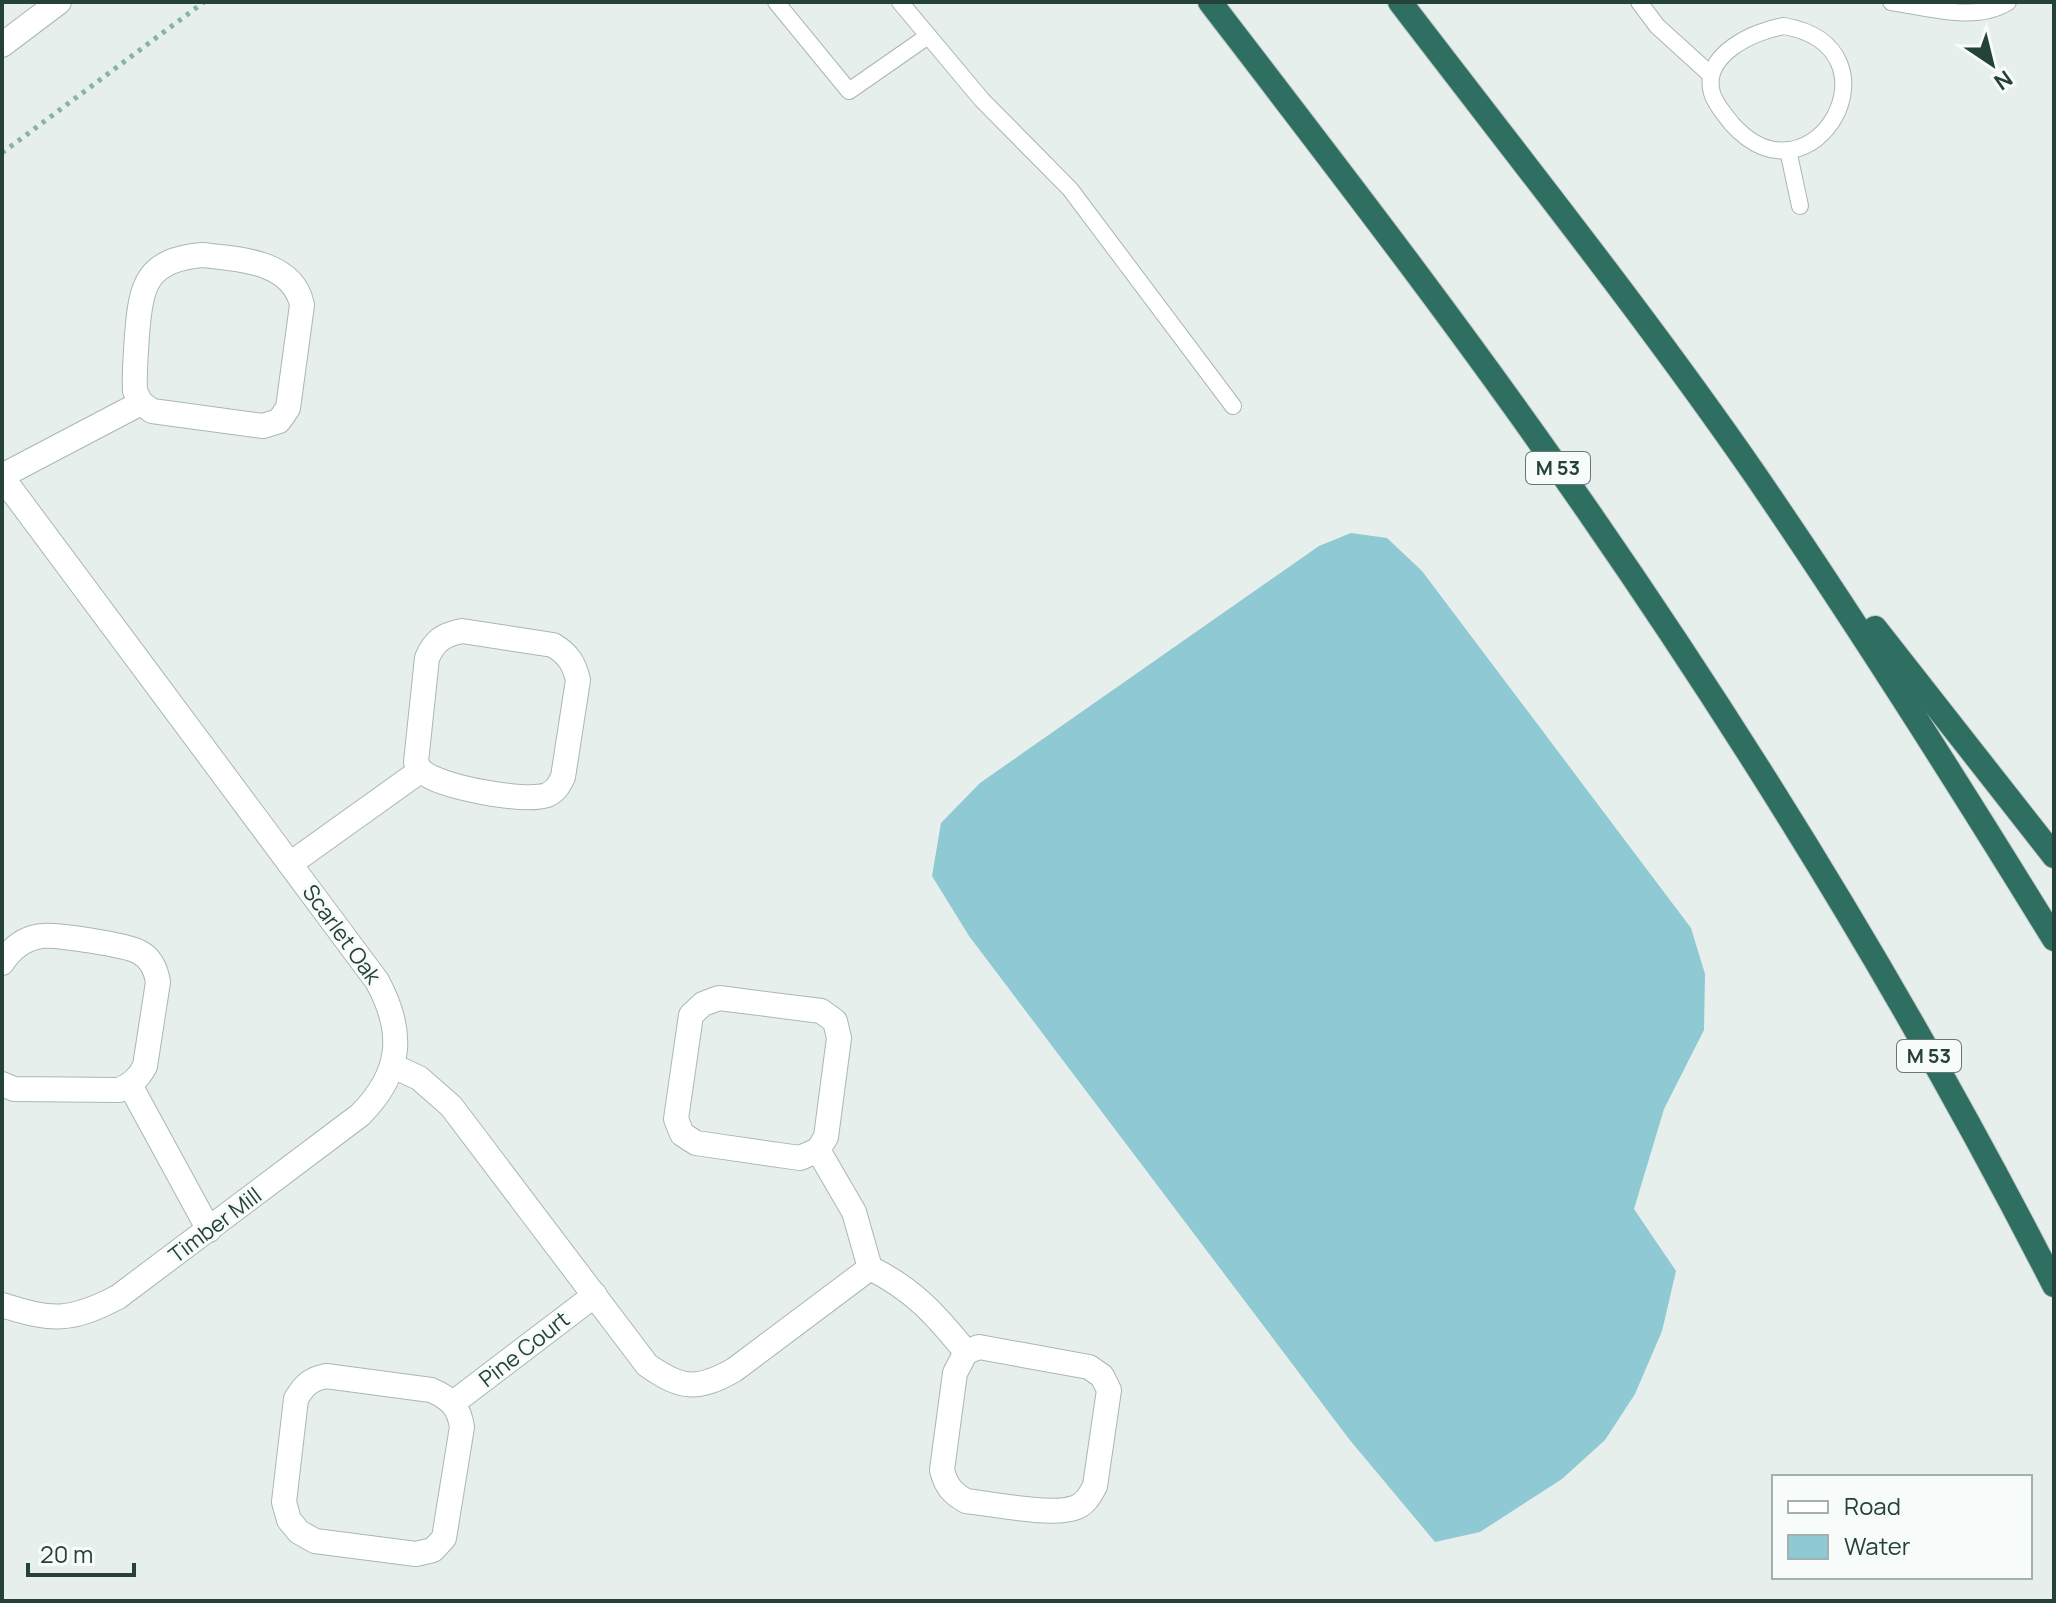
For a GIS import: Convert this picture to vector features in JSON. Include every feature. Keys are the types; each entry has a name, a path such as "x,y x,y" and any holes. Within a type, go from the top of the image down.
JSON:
{"highway":[{"name":"M 53","path":"1210,2 1483,362 1668,630 1872,957 1985,1154 2054,1285"},
{"path":"1400,2 1644,322 1754,475 1875,653 2054,939"},
{"path":"1754,475 2054,856"}],"street":[{"path":"2,45 59,2"},
{"path":"202,255 243,260 277,271 291,281 299,292 302,305 288,408 279,421 263,426 247,424 152,411 141,403 134,379 140,297 148,280 162,266 179,257 202,255"},
{"path":"5,488 141,403"},
{"name":"Scarlet Oak","path":"5,488 377,981 389,1002 397,1044 393,1066"},
{"path":"462,631 553,645 566,653 578,680 563,777 556,789 545,796 512,797 474,791 431,778 420,771 415,749 427,658 433,644 446,634 462,631"},
{"path":"290,864 420,771"},
{"path":"2,963 11,950 43,935 120,946 140,952 156,970 158,982 145,1066 130,1085 119,1090 74,1090 14,1089 2,1084"},
{"path":"719,998 807,1009 821,1011 835,1021 839,1038 826,1137 818,1150 800,1158 696,1143 682,1134 676,1119 691,1015 703,1004 719,998"},
{"path":"393,1066 419,1078 451,1106 647,1365 681,1385 699,1385 734,1370 870,1268"},
{"name":"Timber Mill","path":"2,1305 40,1317 65,1317 91,1311 118,1297 360,1115 377,1099 393,1066"},
{"path":"130,1085 209,1230"},
{"path":"818,1150 854,1212 870,1268 897,1281 916,1296 966,1352"},
{"name":"Pine Court","path":"453,1403 595,1295"},
{"path":"979,1347 1089,1367 1102,1376 1109,1390 1095,1486 1088,1499 1076,1508 1058,1511 966,1501 954,1494 945,1483 942,1470 955,1373 966,1352 979,1347"},
{"path":"326,1376 431,1390 445,1395 453,1403 462,1427 444,1538 433,1550 416,1554 315,1541 299,1532 289,1520 284,1502 296,1399 303,1387 314,1379 326,1376"}],"lane":[{"path":"776,2 849,91 928,36"},
{"path":"900,2 982,100 1070,189 1233,406"},
{"path":"1639,2 1657,26 1711,75"},
{"path":"1891,2 1969,13 1989,11 2008,2"},
{"path":"1784,26 1803,29 1820,38 1841,67 1844,86 1842,104 1826,132 1814,141 1788,150 1773,150 1743,135 1718,105 1712,92 1711,75 1720,59 1746,38 1765,29 1784,26"},
{"path":"1788,150 1800,206"}],"path":[{"path":"2,153 204,2"}],"water":[{"path":"1351,533 1387,538 1422,571 1691,928 1705,974 1704,1030 1664,1109 1634,1209 1676,1271 1662,1331 1635,1394 1605,1440 1562,1479 1480,1532 1435,1542 1349,1439 969,936 932,876 941,823 980,783 1319,546"}]}
